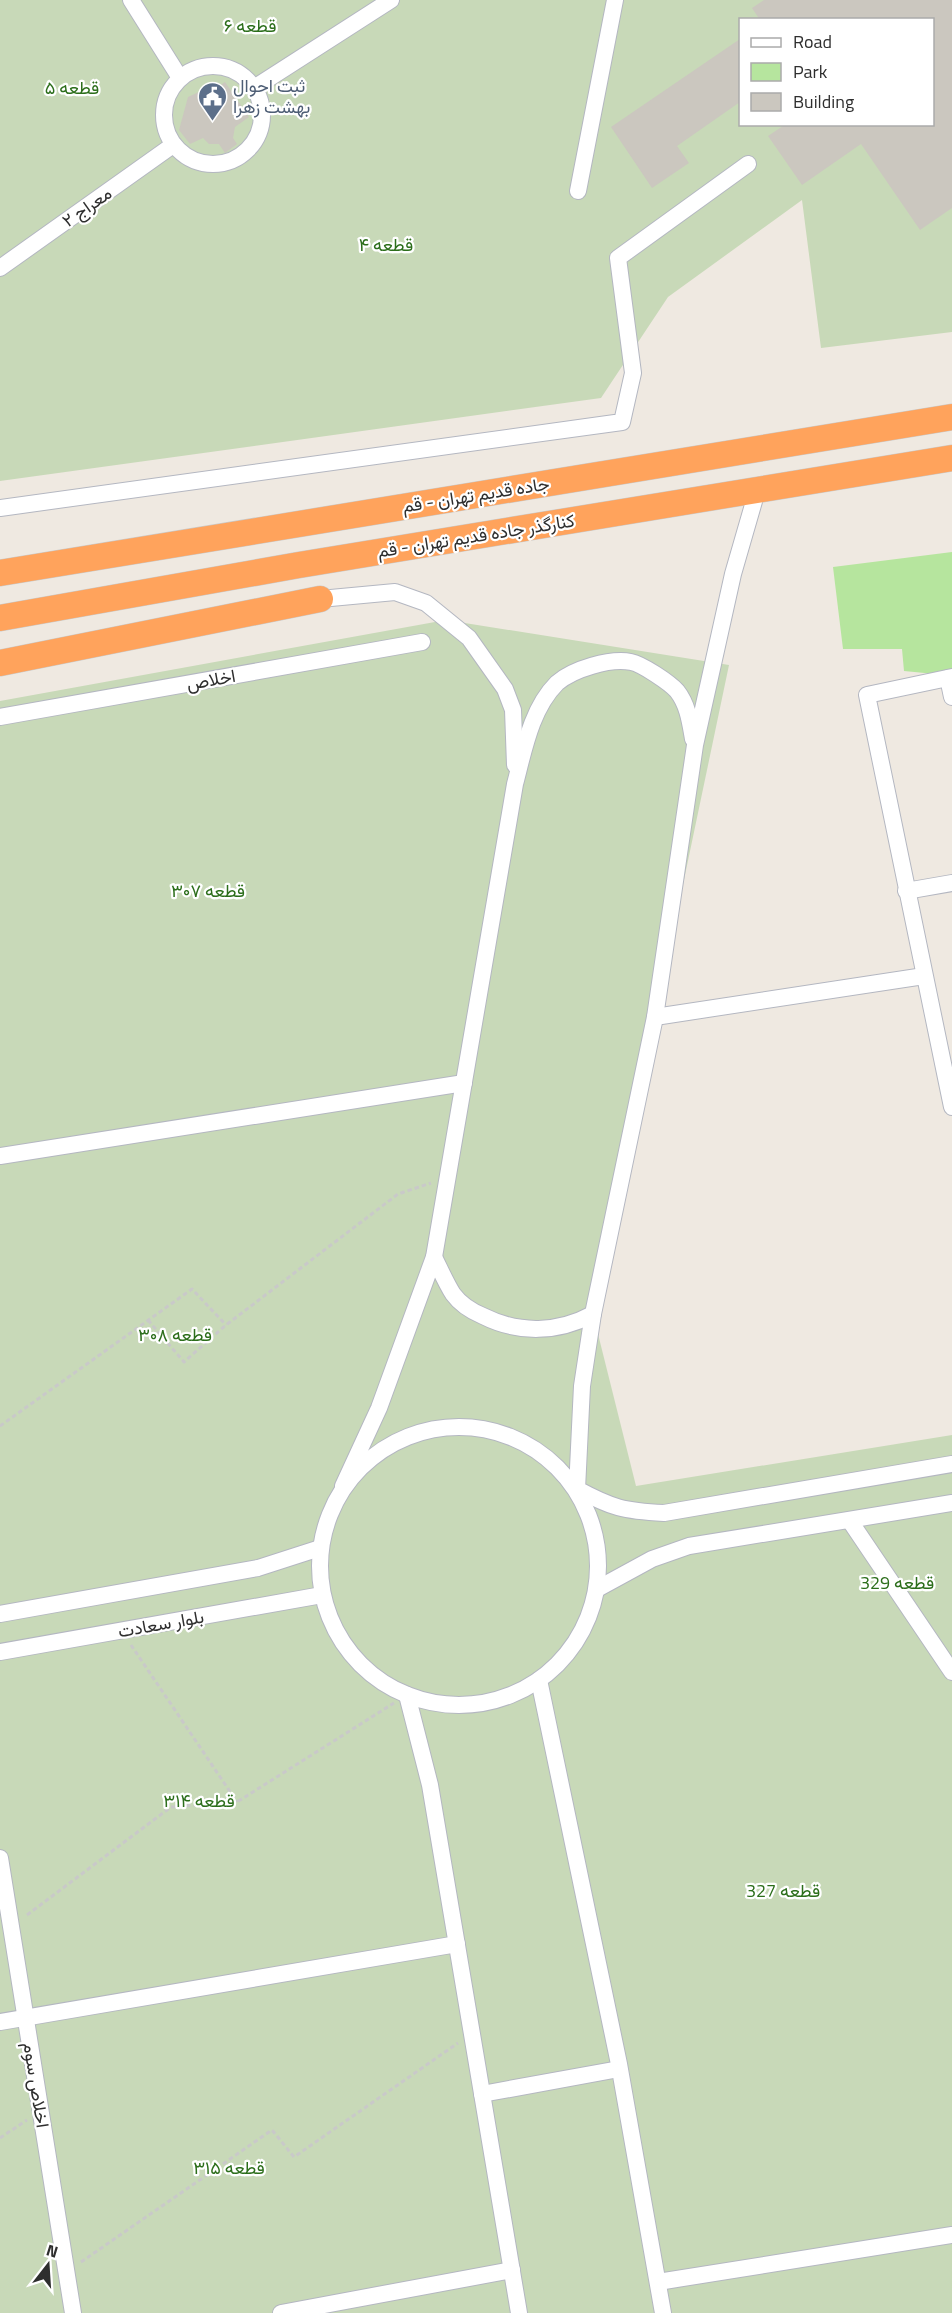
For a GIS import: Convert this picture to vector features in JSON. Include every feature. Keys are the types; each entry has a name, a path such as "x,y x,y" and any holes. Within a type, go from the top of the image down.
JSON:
{"highway":[{"name":"جاده قدیم تهران - قم","path":"0,573 952,417"},
{"name":"کنارگذر جاده قدیم تهران - قم","path":"0,618 299,565 757,491 947,464"},
{"path":"0,663 320,599"}],"street":[{"path":"131,0 180,78"},
{"path":"254,88 391,0"},
{"path":"578,190 615,0"},
{"path":"205,66 219,66 245,77 254,88 261,104 262,120 258,137 248,150 234,160 218,165 201,164 186,157 173,145 164,125 164,103 170,89 180,78 192,70 205,66"},
{"name":"معراج ۲","path":"0,268 173,145"},
{"path":"0,508 622,422 633,373 618,258 748,164"},
{"path":"695,745 688,711 676,691 656,675 632,662 606,662 583,669 558,683 539,710 528,736 515,784 434,1257 379,1408 328,1515 320,1548 319,1571 322,1595 339,1637 368,1672 407,1695 440,1704 475,1704 508,1696 539,1680 566,1656 586,1624 597,1589 599,1552 591,1520 577,1489 582,1386 593,1314 656,1017 695,745 733,574 757,491"},
{"path":"320,599 395,592 426,603 469,638 505,689 513,710 515,784"},
{"name":"اخلاص","path":"0,717 422,642"},
{"path":"952,697 950,677 867,695 924,976 946,1049 952,1107"},
{"path":"906,891 952,883"},
{"path":"656,1017 924,976"},
{"path":"0,1156 464,1083"},
{"path":"434,1257 453,1294 468,1309 497,1323 526,1330 548,1329 576,1323 593,1314"},
{"path":"343,1486 375,1454 415,1432 460,1425 505,1434 545,1455 577,1489 605,1504 627,1511 664,1513 952,1464"},
{"path":"597,1589 652,1559 689,1546 952,1503"},
{"path":"850,1521 952,1672"},
{"path":"0,1614 258,1568 320,1548"},
{"name":"بلوار سعادت","path":"0,1652 322,1595"},
{"path":"539,1680 619,2069 663,2313"},
{"path":"407,1695 430,1785 519,2313"},
{"name":"اخلاص سوم","path":"0,1858 73,2313"},
{"path":"0,2022 457,1944"},
{"path":"482,2094 619,2069"},
{"path":"658,2282 952,2235"},
{"path":"281,2313 512,2270"}],"path":[{"path":"148,1320 184,1362 226,1325 398,1194 448,1178"},
{"path":"0,1426 192,1289 226,1325"},
{"path":"122,1631 237,1802"},
{"path":"11,1927 171,1807 237,1802 407,1695"},
{"path":"66,2272 272,2130 294,2157 472,2033"},
{"path":"0,2138 40,2110"}],"green space":[{"path":"0,0 952,0 952,332 821,348 802,200 668,297 601,398 0,481"},
{"path":"952,552 952,669 935,674 904,671 902,649 843,649 833,567"},
{"path":"446,620 729,665 593,1314 636,1486 952,1435 952,2313 0,2313 0,701"}],"building":[{"path":"764,0 952,0 952,208 920,230 861,144 802,185 768,136 783,126 934,126 934,18 759,18 752,8"},
{"path":"739,40 739,103 677,146 689,163 652,188 611,127"},
{"name":"ثبت احوال بهشت زهرا","path":"225,82 249,117 235,127 233,138 237,144 225,153 219,144 209,144 203,138 190,144 179,130 188,97 201,91 210,92"}],"place":[{"name":"ثبت احوال بهشت زهرا","path":"212,122"}],"park label":[{"name":"قطعه ۶","path":"250,26"},
{"name":"قطعه ۵","path":"72,88"},
{"name":"قطعه ۴","path":"386,245"},
{"name":"قطعه ۳۰۷","path":"208,891"},
{"name":"قطعه ۳۰۸","path":"175,1335"},
{"name":"قطعه 329","path":"897,1583"},
{"name":"قطعه ۳۱۴","path":"199,1801"},
{"name":"قطعه 327","path":"783,1891"},
{"name":"قطعه ۳۱۵","path":"229,2168"}]}
